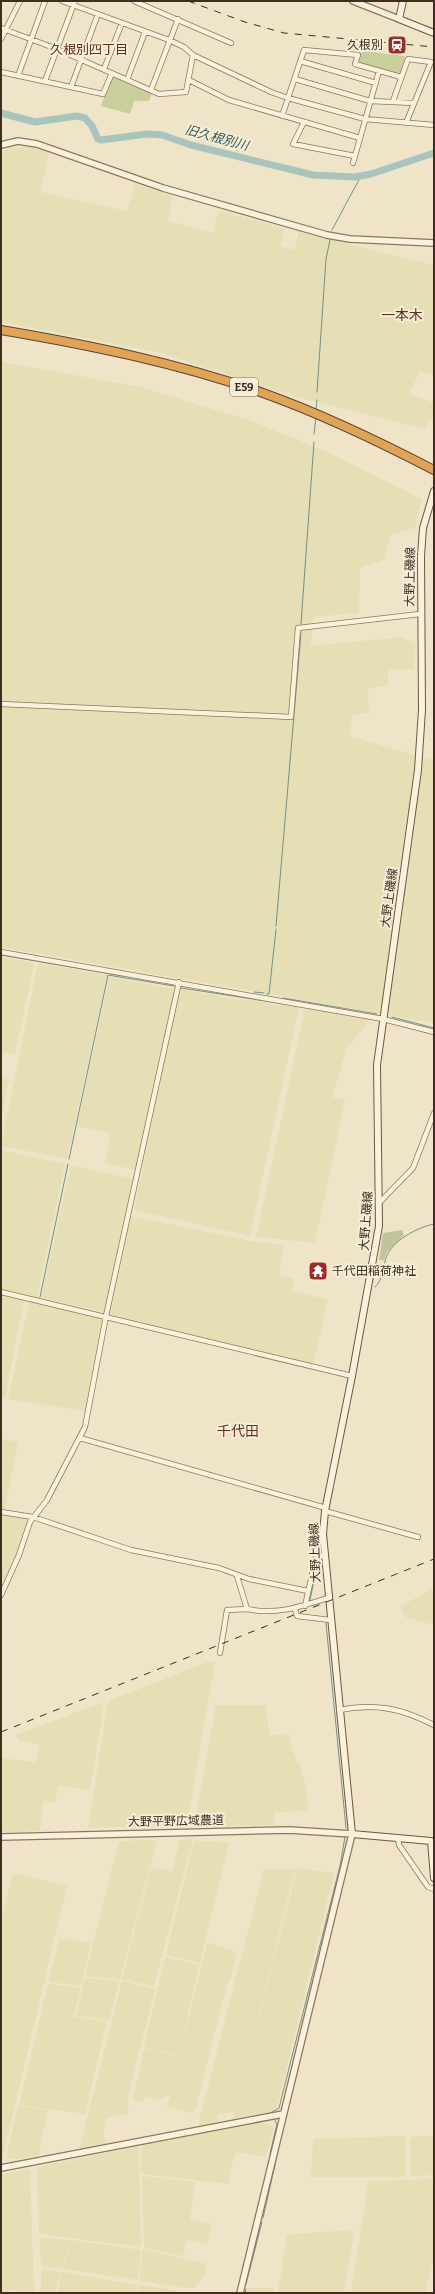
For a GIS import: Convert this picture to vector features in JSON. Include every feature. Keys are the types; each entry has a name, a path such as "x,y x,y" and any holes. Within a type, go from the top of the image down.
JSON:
{"highway":[{"name":"E59","path":"1,330 171,365 263,393 307,410 434,470"}],"main road":[{"path":"403,1 400,19 434,33"},
{"name":"大野上磯線","path":"352,1834 322,1534 325,1510 377,1244 380,1202 376,1096 377,1065 418,770 422,710 420,614 421,556 423,528 434,491"},
{"path":"352,1834 432,1841 434,1878"}],"street":[{"path":"1,39 3,29 20,1"},
{"path":"18,76 45,1"},
{"path":"62,1 74,3 98,14 169,40 184,47 193,55 271,92 288,98 365,119 434,125"},
{"path":"134,1 231,43"},
{"path":"352,1 400,19"},
{"path":"45,81 74,3"},
{"path":"71,87 98,14"},
{"path":"151,90 178,19"},
{"path":"104,69 122,23"},
{"path":"3,29 57,49 159,94 186,92 193,55"},
{"path":"127,80 145,32"},
{"path":"282,116 304,50 358,55 355,64 401,78"},
{"path":"393,102 408,60 431,62 406,123"},
{"path":"300,62 376,83"},
{"path":"353,163 379,71"},
{"path":"1,72 103,94 112,73"},
{"path":"295,79 370,100 414,103"},
{"path":"189,80 229,100 360,138"},
{"path":"304,122 293,144 355,156"},
{"path":"1,145 18,142 37,144 163,188 327,235 350,239 434,244"},
{"path":"1,704 291,717 298,628 420,614"},
{"path":"1,952 179,982 383,1019 434,1032"},
{"path":"1,1596 20,1555 33,1517 47,1500 80,1438 87,1421 106,1316 179,982"},
{"path":"380,1202 413,1168 434,1113"},
{"path":"1,1292 352,1376"},
{"path":"80,1438 418,1537"},
{"path":"1,1512 33,1517 130,1550 219,1568 237,1576 308,1591"},
{"path":"305,1606 316,1557 324,1556"},
{"path":"237,1576 247,1609"},
{"path":"220,1653 227,1610 247,1609 272,1612 295,1609 328,1598"},
{"path":"295,1609 297,1616 330,1620"},
{"path":"339,1710 370,1705 380,1706 434,1725"},
{"name":"大野平野広域農道","path":"1,1836 266,1830 321,1831 352,1834"},
{"path":"240,2293 352,1834"},
{"path":"398,1838 399,1845 428,1887 434,1889"},
{"path":"1,2168 283,2114"}],"shaded area":[{"path":"33,146 49,153 40,192 127,211 135,184 173,196 168,221 213,233 219,210 285,229 280,246 294,250 299,232 434,265 434,375 420,371 409,394 434,403 434,420 430,419 425,429 286,394 161,353 1,322 1,153 7,149"},
{"path":"1,362 141,387 251,421 325,451 422,499 415,528 390,535 384,560 360,568 359,613 313,617 311,646 403,637 415,645 414,669 388,670 388,686 368,688 369,713 352,715 350,736 427,759 434,757 434,1023 1,947"},
{"path":"1,957 34,963 15,1055 1,1052"},
{"path":"38,963 107,975 67,1159 1,1146"},
{"path":"109,977 175,989 136,1170 105,1163 110,1133 77,1126"},
{"path":"179,989 248,1001 254,1000 279,1006 282,1003 299,1007 250,1236 134,1210"},
{"path":"305,1008 370,1020 347,1048 332,1097 345,1100 315,1243 256,1237"},
{"path":"1,1078 9,1080 1,1118"},
{"path":"1,1150 65,1164 37,1297 1,1289"},
{"path":"71,1165 133,1179 104,1312 41,1298"},
{"path":"131,1216 251,1241 284,1245 279,1275 294,1279 293,1291 328,1300 313,1365 110,1315"},
{"path":"1,1295 24,1300 5,1398 1,1397"},
{"path":"29,1302 102,1318 85,1411 8,1399"},
{"path":"1,1439 18,1442 5,1509 1,1509"},
{"path":"1,1515 27,1519 16,1555 4,1580 1,1579"},
{"path":"434,1588 434,1625 405,1617 401,1606"},
{"path":"210,1661 215,1662 187,1825 88,1828 107,1708 111,1700"},
{"path":"101,1703 103,1710 90,1790 58,1785 55,1803 43,1801 40,1831 1,1832 1,1758 36,1762 39,1745 19,1741 16,1735"},
{"path":"216,1705 266,1705 269,1735 288,1734 298,1765 300,1765 307,1792 308,1811 274,1812 274,1825 194,1826"},
{"path":"193,1839 154,1986 122,1979 151,1867 172,1871 180,1840"},
{"path":"157,1840 120,1980 85,1976 119,1841"},
{"path":"194,1841 229,1842 200,1963 166,1955"},
{"path":"297,1868 334,1873 277,2107 269,2112 233,2119 235,2112 218,2114 218,2122 199,2126 199,2121 264,1869 295,1869 235,2111"},
{"path":"13,1873 67,1886 1,2164 1,1920"},
{"path":"59,1938 91,1943 81,1986 49,1982"},
{"path":"207,1943 237,1952 230,1981 228,1981 196,2108 192,2113 167,2107 171,2092 170,2095 156,2100 144,2097 143,2102 133,2100 144,2048 179,2057"},
{"path":"165,1957 199,1965 179,2056 144,2047"},
{"path":"85,1978 119,1981 109,2020 76,2016"},
{"path":"122,1981 155,1989 129,2091 128,2114 106,2118 103,2131 106,2145 81,2150 80,2146"},
{"path":"48,1984 81,1988 73,2017 107,2021 85,2114 19,2105"},
{"path":"18,2106 48,2110 38,2156 15,2159 6,2158"},
{"path":"258,2122 274,2126 266,2157 235,2152 228,2184 141,2174 142,2145"},
{"path":"412,2136 434,2136 434,2175 413,2176 410,2173 410,2139 412,2139"},
{"path":"406,2137 405,2177 311,2177 313,2139"},
{"path":"139,2146 141,2247 39,2234 37,2167"},
{"path":"30,2169 34,2293 24,2290 21,2292 9,2289 8,2292 1,2291 1,2174"},
{"path":"142,2176 195,2182 190,2219 212,2224 207,2244 187,2240 183,2256 144,2248"},
{"path":"434,2179 434,2257 425,2293 351,2293 368,2184 371,2181"},
{"path":"352,2230 354,2234 344,2293 278,2293 287,2236 291,2234"},
{"path":"40,2238 70,2240 62,2269 41,2266"},
{"path":"71,2240 141,2250 138,2280 63,2269"},
{"path":"143,2249 207,2264 205,2274 193,2289 139,2281"},
{"path":"43,2269 61,2272 55,2293 41,2293 41,2271"},
{"path":"62,2272 138,2285 137,2293 57,2293"},
{"path":"140,2285 178,2291 177,2293 139,2293"},
{"path":"247,2288 274,2288 273,2293 246,2293"}],"green space":[{"path":"362,51 405,56 401,72 396,74 360,64 359,60"},
{"path":"114,77 152,93 149,101 134,101 130,114 101,106 111,78"},
{"path":"402,1230 404,1235 387,1252 384,1260 379,1260 383,1233"}],"waterway":[{"name":"旧久根別川","path":"1,113 35,122 77,116 85,118 92,126 98,139 101,140 147,134 162,135 191,145 313,175 355,177 371,174 434,153"},
{"path":"332,230 361,176"},
{"path":"317,392 326,259 330,240"},
{"path":"316,409 317,400"},
{"path":"314,434 316,417"},
{"path":"301,624 314,442"},
{"path":"276,926 301,633"},
{"path":"267,994 269,994 276,929"},
{"path":"1,955 123,976"},
{"path":"69,1159 108,975 174,986"},
{"path":"181,988 279,1003"},
{"path":"254,992 264,993"},
{"path":"283,998 377,1014"},
{"path":"392,1017 434,1028"},
{"path":"40,1297 68,1164"},
{"path":"375,1287 381,1278 386,1258 393,1246 420,1228 434,1224"},
{"path":"310,1600 318,1562"},
{"path":"326,1623 346,1828"},
{"path":"270,2113 279,2108 340,1866 345,1837"},
{"path":"270,2154 277,2124 274,2119"},
{"path":"263,2218 277,2156"},
{"path":"246,2284 262,2222"},
{"path":"245,2293 246,2289"}],"railway":[{"path":"188,1 245,22 284,33 434,47"},
{"path":"1,1732 434,1559"}],"place":[{"name":"久根別","path":"397,45"},
{"name":"千代田稲荷神社","path":"318,1271"}],"district":[{"name":"久根別四丁目","path":"89,49"},
{"name":"一本木","path":"402,315"},
{"name":"千代田","path":"238,1431"}]}
